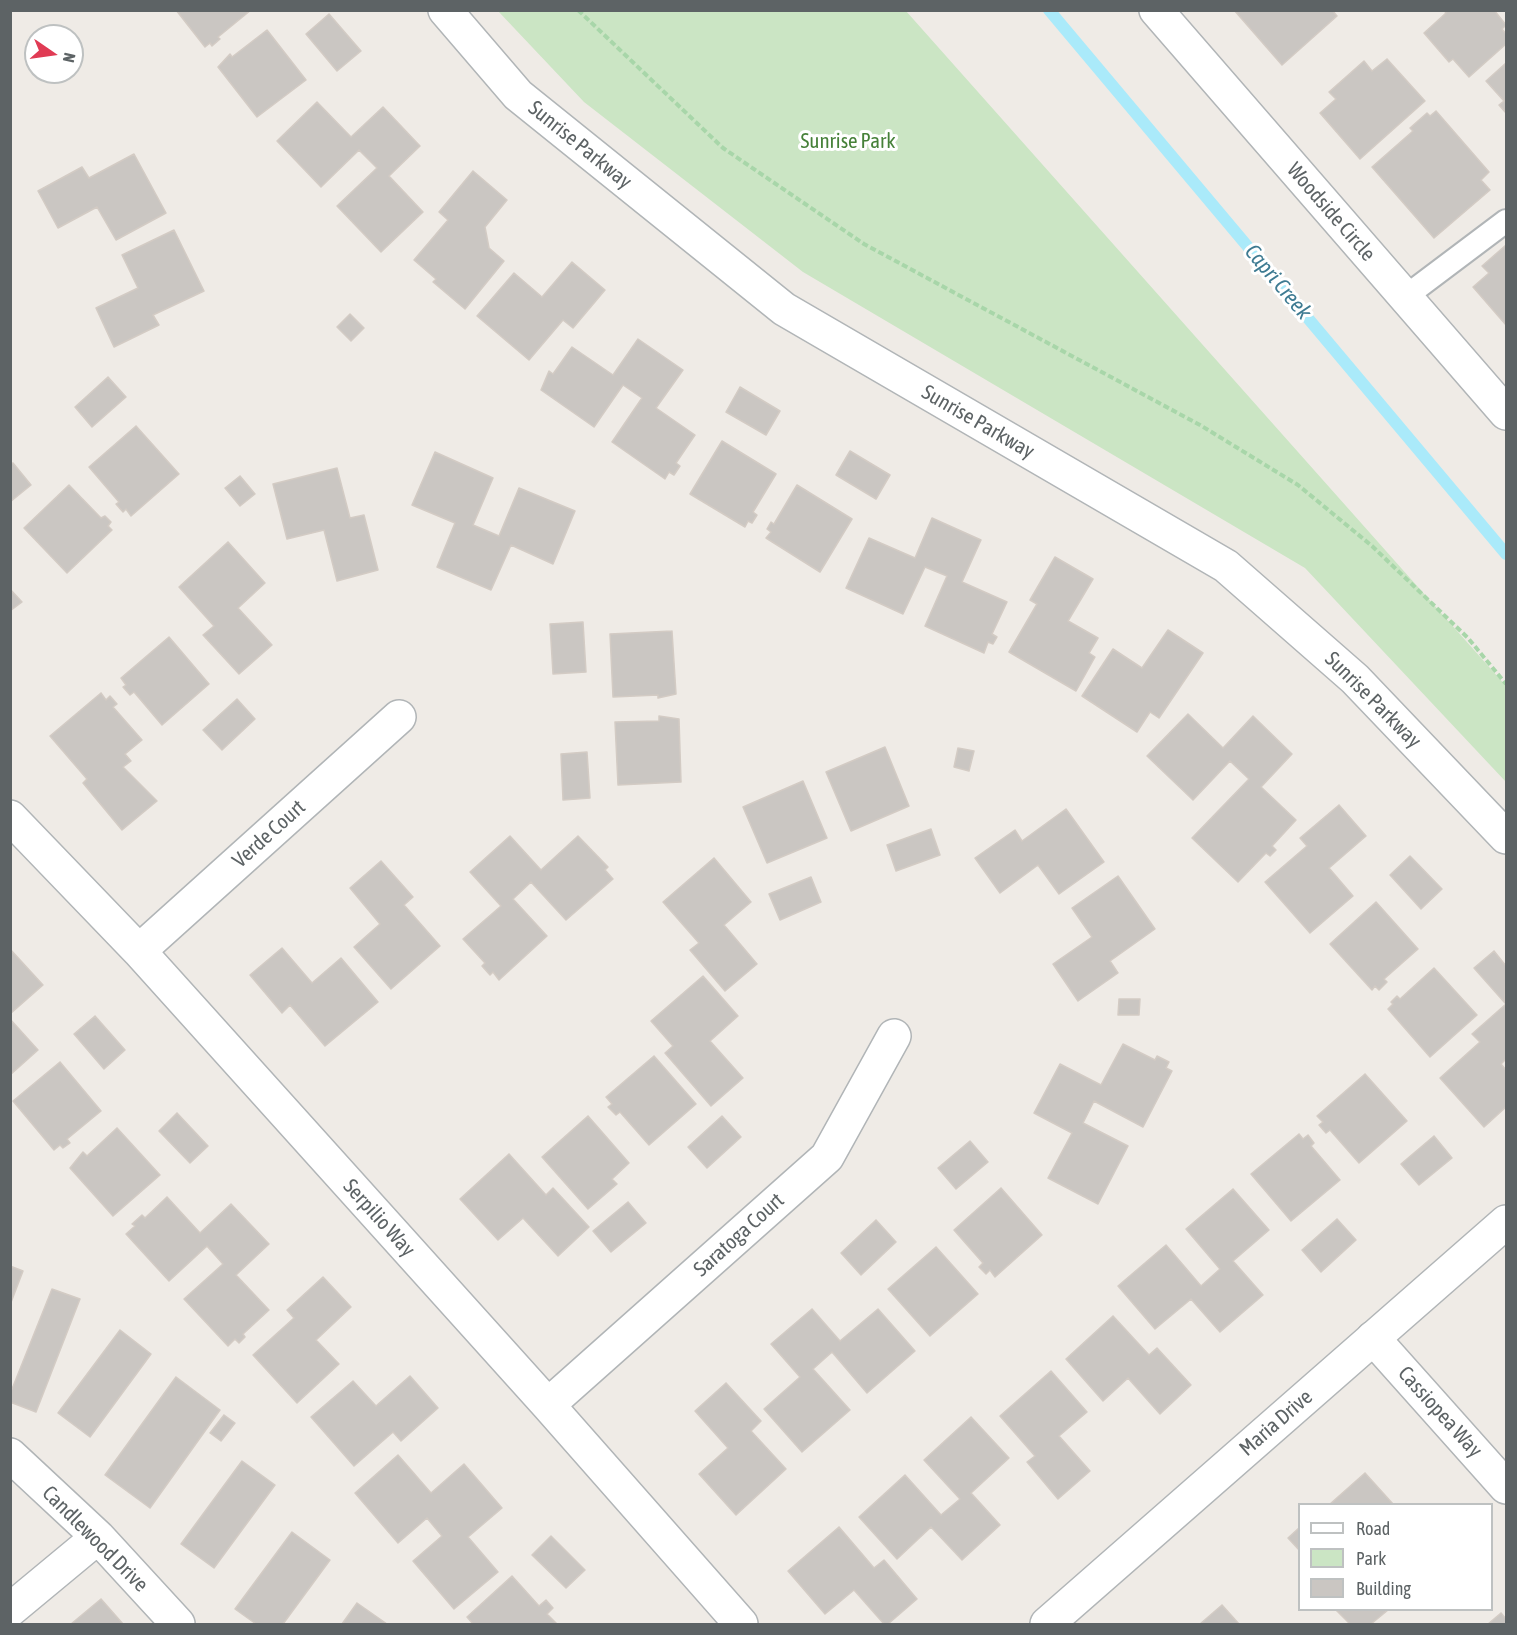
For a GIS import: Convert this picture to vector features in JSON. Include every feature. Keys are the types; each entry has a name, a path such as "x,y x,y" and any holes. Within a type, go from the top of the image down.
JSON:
{"street":[{"name":"Sunrise Parkway","path":"445,10 518,95 784,309 1226,566 1355,679 1506,837"},
{"name":"Woodside Circle","path":"1156,10 1506,413"},
{"name":"Verde Court","path":"139,951 399,717"},
{"name":"Serpilio Way","path":"10,817 139,951 548,1405 741,1624"},
{"name":"Saratoga Court","path":"548,1405 827,1156 894,1036"},
{"name":"Maria Drive","path":"1047,1624 1506,1222"},
{"name":"Cassiopea Way","path":"1373,1338 1506,1487"},
{"name":"Candlewood Drive","path":"10,1455 98,1537 178,1624"},
{"path":"10,1579 98,1537"},
{"path":"10,1610 98,1537"}],"lane":[{"path":"1405,297 1506,221"}],"path":[{"path":"578,10 723,148 864,244 1200,425 1298,485 1372,546 1468,638 1506,684"}],"green space":[{"name":"Sunrise Park","path":"498,11 906,11 1506,686 1506,782 1305,568 803,272 584,102"}],"building":[{"path":"176,10 251,10 218,37 220,39 212,46 210,43 205,47"},
{"path":"1234,10 1332,10 1337,16 1282,65"},
{"path":"1444,10 1494,10 1506,25 1502,29 1506,34 1506,44 1469,77 1453,59 1449,62 1424,33 1446,13"},
{"path":"329,14 361,51 337,71 306,34"},
{"path":"267,30 306,80 257,117 218,67 230,54 232,57"},
{"path":"1387,59 1425,101 1360,159 1320,113 1336,99 1329,92 1364,61 1372,71"},
{"path":"1506,63 1506,113 1499,105 1504,101 1486,81"},
{"path":"317,102 351,137 383,107 420,146 389,176 423,212 381,252 337,206 377,168 359,150 321,187 277,141"},
{"path":"1436,111 1489,172 1481,180 1490,190 1434,238 1372,167 1413,131 1410,128 1427,113 1430,116"},
{"path":"134,154 166,213 116,240 97,207 58,228 38,191 82,167 89,178"},
{"path":"473,171 507,200 485,227 489,248 504,261 465,309 433,282 436,279 414,260 448,220 439,212"},
{"path":"174,230 204,291 153,315 159,325 114,347 96,308 138,288 122,255"},
{"path":"1506,245 1506,325 1473,287 1489,273 1482,266"},
{"path":"572,262 605,290 573,328 563,320 529,360 477,316 514,273 542,297"},
{"path":"350,314 364,328 351,341 337,327"},
{"path":"638,339 683,370 656,408 695,435 676,463 680,466 674,475 669,472 665,479 612,442 642,398 623,385 594,427 541,390 549,371 553,374 572,347 613,375"},
{"path":"108,377 126,397 92,427 75,407"},
{"path":"740,387 780,411 766,435 726,412"},
{"path":"136,426 179,474 131,516 126,509 123,512 116,504 119,502 89,467"},
{"path":"722,441 776,474 753,512 757,515 752,523 748,521 745,527 690,494"},
{"path":"850,451 890,475 876,499 836,475"},
{"path":"435,452 493,478 473,525 499,536 519,488 575,511 553,564 511,545 491,590 437,567 455,523 412,505"},
{"path":"13,463 31,485 10,502 10,464"},
{"path":"337,468 350,518 364,515 378,570 337,581 324,530 287,539 273,484"},
{"path":"240,476 255,494 240,506 225,488"},
{"path":"69,485 101,518 105,516 111,522 108,526 112,530 67,573 24,528"},
{"path":"797,485 852,519 820,572 766,538 771,532 767,529 771,522 774,524"},
{"path":"932,518 981,540 962,582 1007,602 992,634 997,637 993,644 988,642 984,653 925,626 947,576 925,567 903,614 846,588 869,538 915,558"},
{"path":"228,542 265,583 238,608 272,645 239,674 203,635 214,626 179,587"},
{"path":"1055,557 1093,579 1068,621 1098,638 1089,653 1095,657 1076,691 1009,652 1037,604 1030,600"},
{"path":"10,589 22,602 10,611"},
{"path":"583,622 586,672 553,674 550,624"},
{"path":"1168,630 1203,653 1159,718 1150,712 1137,732 1082,696 1113,649 1142,668"},
{"path":"672,631 676,694 658,698 658,695 613,697 610,634"},
{"path":"169,637 209,684 162,725 134,692 130,695 123,687 126,685 121,678"},
{"path":"101,693 106,700 110,696 117,704 113,707 142,740 125,754 131,761 123,767 157,801 122,830 83,783 87,779 50,736"},
{"path":"237,699 255,719 222,750 203,730"},
{"path":"1188,714 1223,748 1253,716 1292,754 1261,787 1296,820 1272,846 1276,850 1270,856 1266,853 1238,882 1192,838 1249,779 1230,761 1193,800 1147,756"},
{"path":"659,716 679,719 681,782 618,785 615,722 659,721"},
{"path":"885,747 909,806 851,831 826,772"},
{"path":"958,748 974,751 969,771 954,767"},
{"path":"587,752 590,798 563,800 561,754"},
{"path":"803,781 827,838 767,863 743,807"},
{"path":"1339,805 1366,836 1329,868 1353,896 1310,933 1265,882 1307,846 1300,838"},
{"path":"1066,809 1104,862 1059,894 1038,865 1000,893 975,858 1015,830 1022,841"},
{"path":"931,829 940,855 896,871 887,845"},
{"path":"510,836 541,870 578,836 608,867 605,870 613,879 566,920 531,882 513,899 547,936 499,980 493,972 490,975 482,966 485,963 463,939 501,906 470,872"},
{"path":"1410,856 1442,889 1421,909 1390,875"},
{"path":"714,858 751,902 724,925 757,964 725,991 690,950 699,943 663,902"},
{"path":"381,861 413,897 404,905 440,946 391,989 354,947 380,924 350,888"},
{"path":"1118,876 1155,929 1110,961 1118,973 1078,1001 1053,964 1092,937 1072,908"},
{"path":"811,877 821,902 780,920 769,894"},
{"path":"1376,902 1418,949 1384,979 1387,982 1379,990 1375,986 1372,990 1330,944"},
{"path":"282,948 312,983 341,958 378,1002 325,1046 290,1005 282,1013 250,975"},
{"path":"10,949 43,985 10,1014"},
{"path":"1494,951 1506,966 1505,1003 1474,968"},
{"path":"1434,968 1477,1015 1430,1057 1388,1009 1397,996 1400,999"},
{"path":"703,976 738,1016 710,1041 743,1078 711,1106 665,1053 673,1046 651,1021"},
{"path":"1119,999 1140,999 1139,1015 1118,1015"},
{"path":"1506,1004 1506,1059 1501,1064 1506,1070 1506,1107 1484,1127 1440,1078 1480,1042 1472,1034"},
{"path":"95,1016 125,1050 104,1069 74,1034"},
{"path":"10,1019 38,1050 10,1075"},
{"path":"1123,1044 1155,1060 1157,1056 1169,1062 1166,1068 1172,1071 1143,1127 1094,1101 1083,1123 1128,1146 1098,1204 1048,1178 1072,1133 1034,1113 1060,1064 1101,1085"},
{"path":"654,1056 696,1104 649,1145 620,1112 616,1115 608,1107 612,1104 606,1097"},
{"path":"60,1062 101,1111 67,1139 70,1143 63,1148 60,1145 54,1150 13,1101"},
{"path":"1365,1074 1407,1121 1359,1163 1330,1130 1326,1133 1319,1125 1323,1122 1317,1116"},
{"path":"177,1113 208,1146 190,1163 159,1131"},
{"path":"588,1116 629,1163 612,1179 617,1184 588,1209 542,1157"},
{"path":"722,1116 741,1137 707,1168 688,1147"},
{"path":"117,1128 160,1175 113,1216 70,1168 83,1152 87,1156"},
{"path":"1299,1134 1303,1139 1308,1135 1314,1143 1311,1146 1340,1180 1291,1221 1251,1174"},
{"path":"1434,1136 1452,1158 1419,1185 1401,1164"},
{"path":"970,1141 988,1162 956,1189 938,1168"},
{"path":"509,1154 546,1195 553,1188 589,1227 558,1256 523,1218 498,1240 460,1199"},
{"path":"1001,1188 1042,1235 995,1277 990,1270 986,1274 979,1267 983,1263 954,1230"},
{"path":"1233,1189 1269,1230 1233,1261 1263,1295 1220,1332 1191,1299 1155,1329 1118,1286 1166,1245 1201,1286 1220,1269 1186,1229"},
{"path":"167,1197 200,1233 231,1204 269,1244 236,1275 269,1310 243,1334 245,1337 239,1343 235,1339 228,1346 184,1299 223,1264 207,1246 169,1281 126,1234 135,1226 132,1224 142,1215 145,1218"},
{"path":"628,1202 646,1223 611,1252 593,1231"},
{"path":"1337,1219 1356,1240 1321,1272 1302,1250"},
{"path":"876,1220 896,1242 861,1275 841,1253"},
{"path":"936,1247 978,1294 930,1336 888,1289"},
{"path":"10,1266 23,1271 10,1305"},
{"path":"323,1277 351,1307 316,1340 339,1364 297,1403 253,1355 294,1318 287,1310"},
{"path":"52,1289 80,1299 36,1412 10,1402 10,1394"},
{"path":"812,1309 840,1341 878,1309 915,1351 867,1393 832,1352 813,1369 850,1410 802,1452 764,1409 800,1377 771,1344"},
{"path":"1113,1316 1149,1355 1157,1348 1191,1385 1160,1414 1128,1378 1103,1401 1066,1359"},
{"path":"120,1330 151,1354 90,1437 58,1413"},
{"path":"1051,1371 1087,1412 1059,1436 1090,1471 1058,1499 1027,1462 1035,1456 1000,1416"},
{"path":"410,1376 438,1408 401,1441 393,1432 354,1466 311,1417 353,1381 376,1406"},
{"path":"176,1377 220,1410 150,1508 105,1475"},
{"path":"726,1383 761,1421 751,1431 786,1469 736,1515 699,1474 728,1448 695,1411"},
{"path":"224,1415 235,1423 221,1441 210,1433"},
{"path":"971,1417 1009,1458 971,1493 1000,1525 962,1560 931,1527 897,1559 859,1517 905,1475 941,1515 960,1499 924,1460"},
{"path":"398,1455 431,1493 464,1464 502,1508 468,1537 498,1572 454,1609 413,1561 442,1536 427,1518 398,1543 355,1493"},
{"path":"242,1461 275,1485 214,1568 181,1544"},
{"path":"1365,1473 1392,1503 1331,1503"},
{"path":"839,1527 874,1568 884,1560 917,1599 888,1624 884,1624 854,1590 825,1614 788,1571"},
{"path":"1298,1529 1298,1549 1288,1538"},
{"path":"292,1532 330,1560 283,1624 256,1624 235,1609"},
{"path":"551,1536 585,1570 566,1588 532,1555"},
{"path":"512,1576 539,1606 546,1600 553,1608 547,1614 557,1624 473,1624 467,1617"},
{"path":"101,1599 123,1624 71,1624"},
{"path":"357,1603 387,1624 342,1624"},
{"path":"1222,1605 1239,1624 1200,1624"},
{"path":"1337,1611 1387,1611 1371,1624 1350,1624"},
{"path":"1501,1613 1506,1619 1506,1624 1488,1624"}],"waterway":[{"name":"Capri Creek","path":"1049,10 1506,554"}]}
